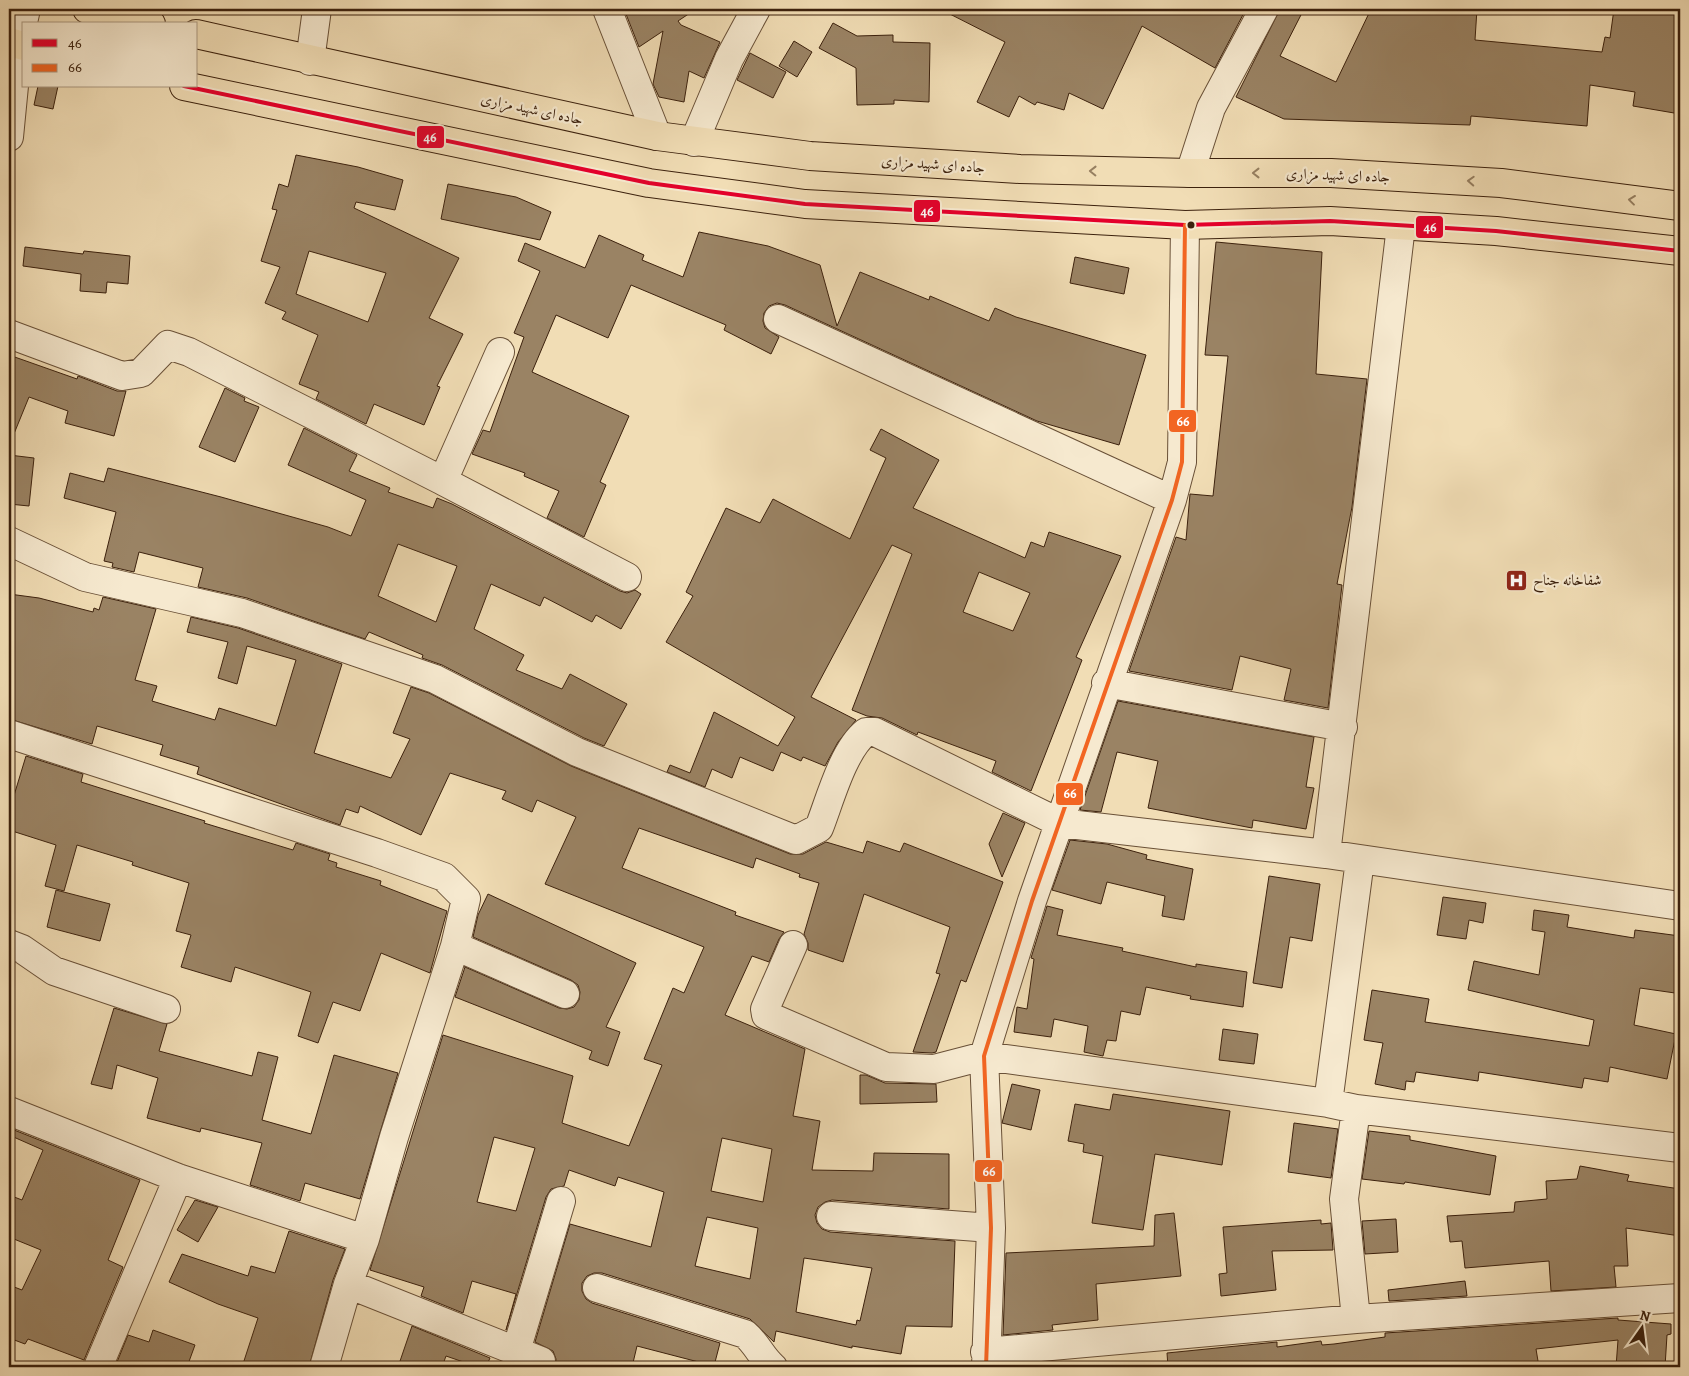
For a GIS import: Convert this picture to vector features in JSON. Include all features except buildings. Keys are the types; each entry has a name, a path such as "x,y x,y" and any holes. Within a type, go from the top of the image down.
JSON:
{"main road":[{"path":"87,9 134,17"},
{"name":"جاده ای شهید مزاری","path":"198,34 310,61 657,136 819,157 1020,169 1190,173 1331,173 1501,183 1680,206"},
{"path":"194,88 649,183 805,204 1185,225 1330,222 1496,231 1680,251"}],"street":[{"path":"23,22 26,9"},
{"path":"310,61 317,9"},
{"path":"606,9 657,136"},
{"path":"694,142 730,59 756,9"},
{"path":"1190,173 1211,108 1264,9"},
{"path":"9,137 17,44 22,25"},
{"path":"1185,225 1182,462 1172,500 1106,684 1032,901 984,1056 991,1228 985,1360 1356,1319 1680,1298"},
{"path":"1326,854 1343,727 1401,226"},
{"path":"778,319 1172,500"},
{"path":"9,334 122,376 141,373 168,346 189,352 627,577"},
{"path":"443,481 500,352"},
{"path":"9,541 84,577 242,613 435,679 577,752 796,840 819,828 848,756 859,737 866,732 875,732 1060,823 1326,854 1680,906"},
{"path":"1106,684 1343,727"},
{"path":"9,734 368,850 444,878 466,898 455,946 394,1137 365,1239 348,1284 324,1367"},
{"path":"1328,1103 1360,860"},
{"path":"9,944 22,949 54,971 166,1009"},
{"path":"793,945 765,1009 766,1015 886,1067 934,1069 984,1056 1328,1103 1356,1109 1680,1148"},
{"path":"455,946 564,994"},
{"path":"1356,1109 1344,1199 1356,1319"},
{"path":"9,1111 178,1178 365,1239"},
{"path":"98,1367 178,1178"},
{"path":"348,1284 528,1356 561,1201"},
{"path":"831,1216 991,1228"},
{"path":"597,1288 746,1334 757,1344 766,1361 773,1367"}],"transit line":[{"name":"46","path":"194,88 649,183 805,204 1185,225 1330,221 1496,231 1680,251"},
{"name":"66","path":"986,1367 991,1228 984,1056 1032,901 1172,500 1182,462 1185,225"}],"place":[{"name":"شفاخانه جناح","path":"1517,580"}]}
